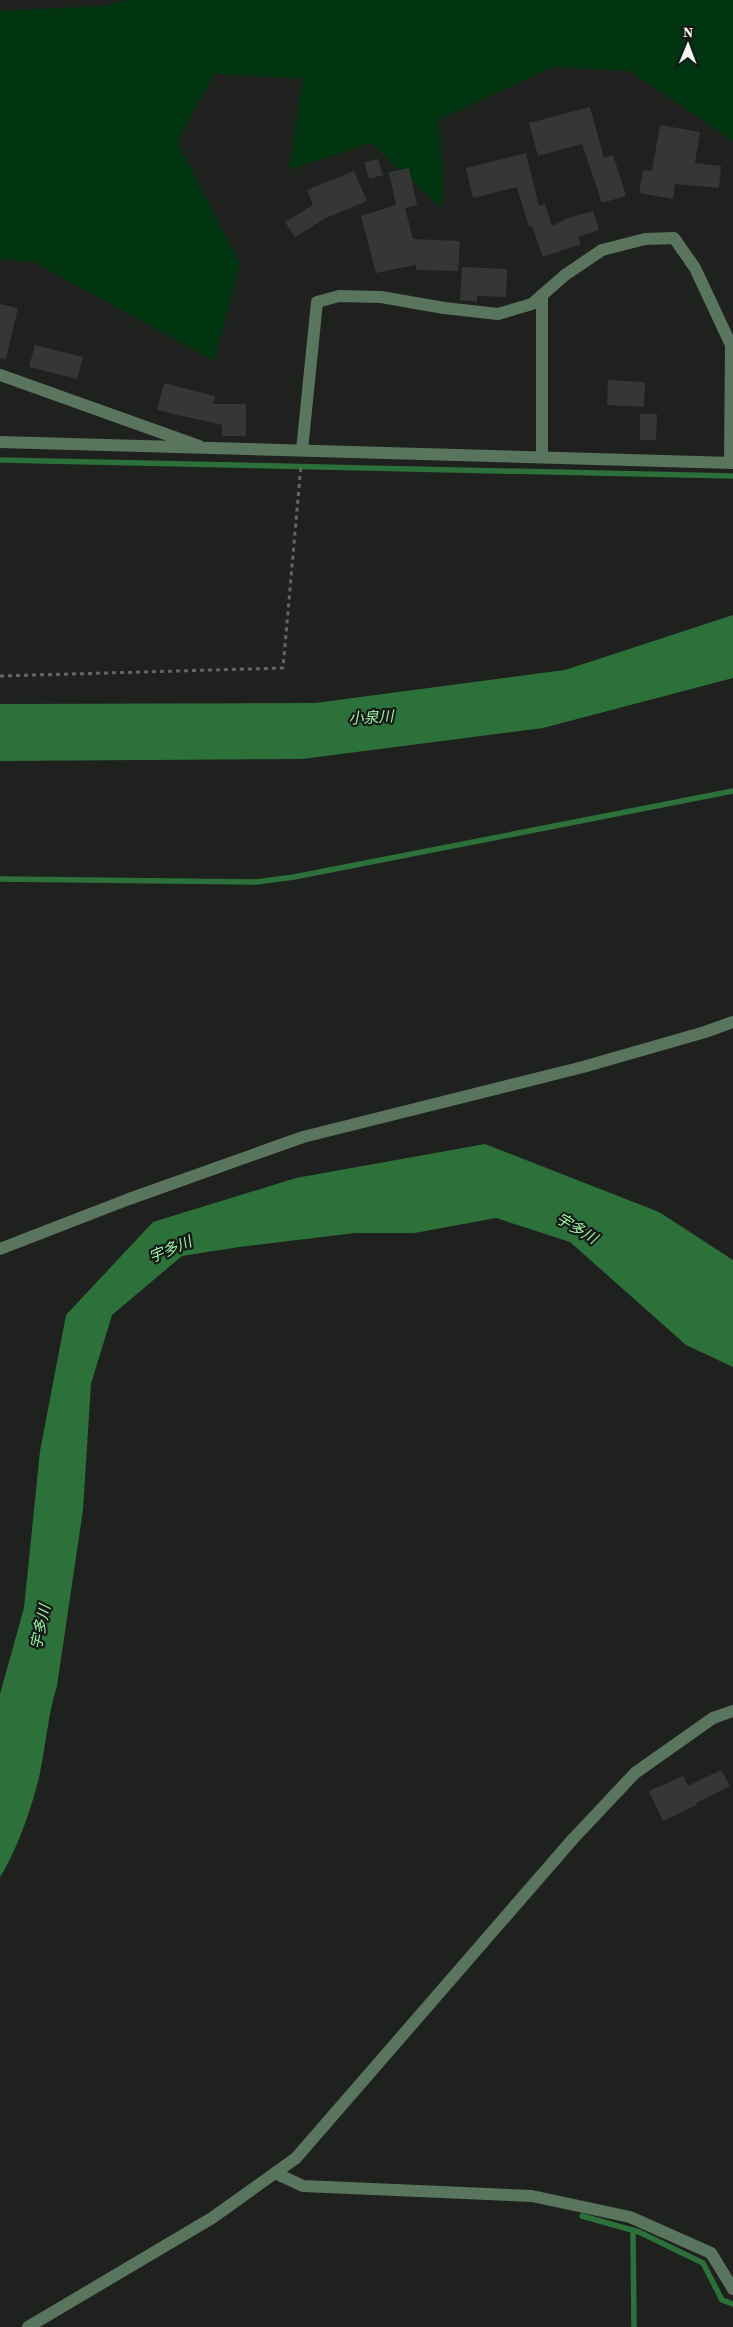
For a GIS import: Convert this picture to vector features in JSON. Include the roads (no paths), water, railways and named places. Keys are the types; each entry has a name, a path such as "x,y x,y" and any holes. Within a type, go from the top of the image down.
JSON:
{"street":[{"path":"0,442 199,446 302,450 732,463 731,345 695,268 674,238 645,239 602,250 565,274 532,304 498,314 444,308 381,297 339,296 317,302 302,450"},
{"path":"542,295 542,457"},
{"path":"0,375 199,446"},
{"path":"0,1249 129,1199 303,1137 583,1067 705,1032 733,1022"},
{"path":"28,2327 212,2218 296,2158 572,1840 635,1774 713,1718 733,1711"},
{"path":"276,2173 303,2186 532,2196 630,2217 710,2253 733,2289"}],"water":[{"name":"小泉川","path":"733,615 733,678 543,728 302,759 0,761 0,704 315,703 565,670"},
{"name":"宇多川","path":"485,1144 659,1212 733,1260 733,1367 686,1345 570,1242 496,1218 415,1233 355,1233 182,1256 112,1315 91,1384 83,1510 57,1686 33,1799 24,1827 0,1877 0,1694 24,1608 40,1451 66,1315 153,1222 296,1178"}],"waterway":[{"path":"0,460 733,476"},
{"path":"0,879 256,882 294,877 733,791"},
{"path":"582,2216 639,2232 703,2263 722,2300 733,2304"},
{"path":"633,2230 634,2327"}]}
